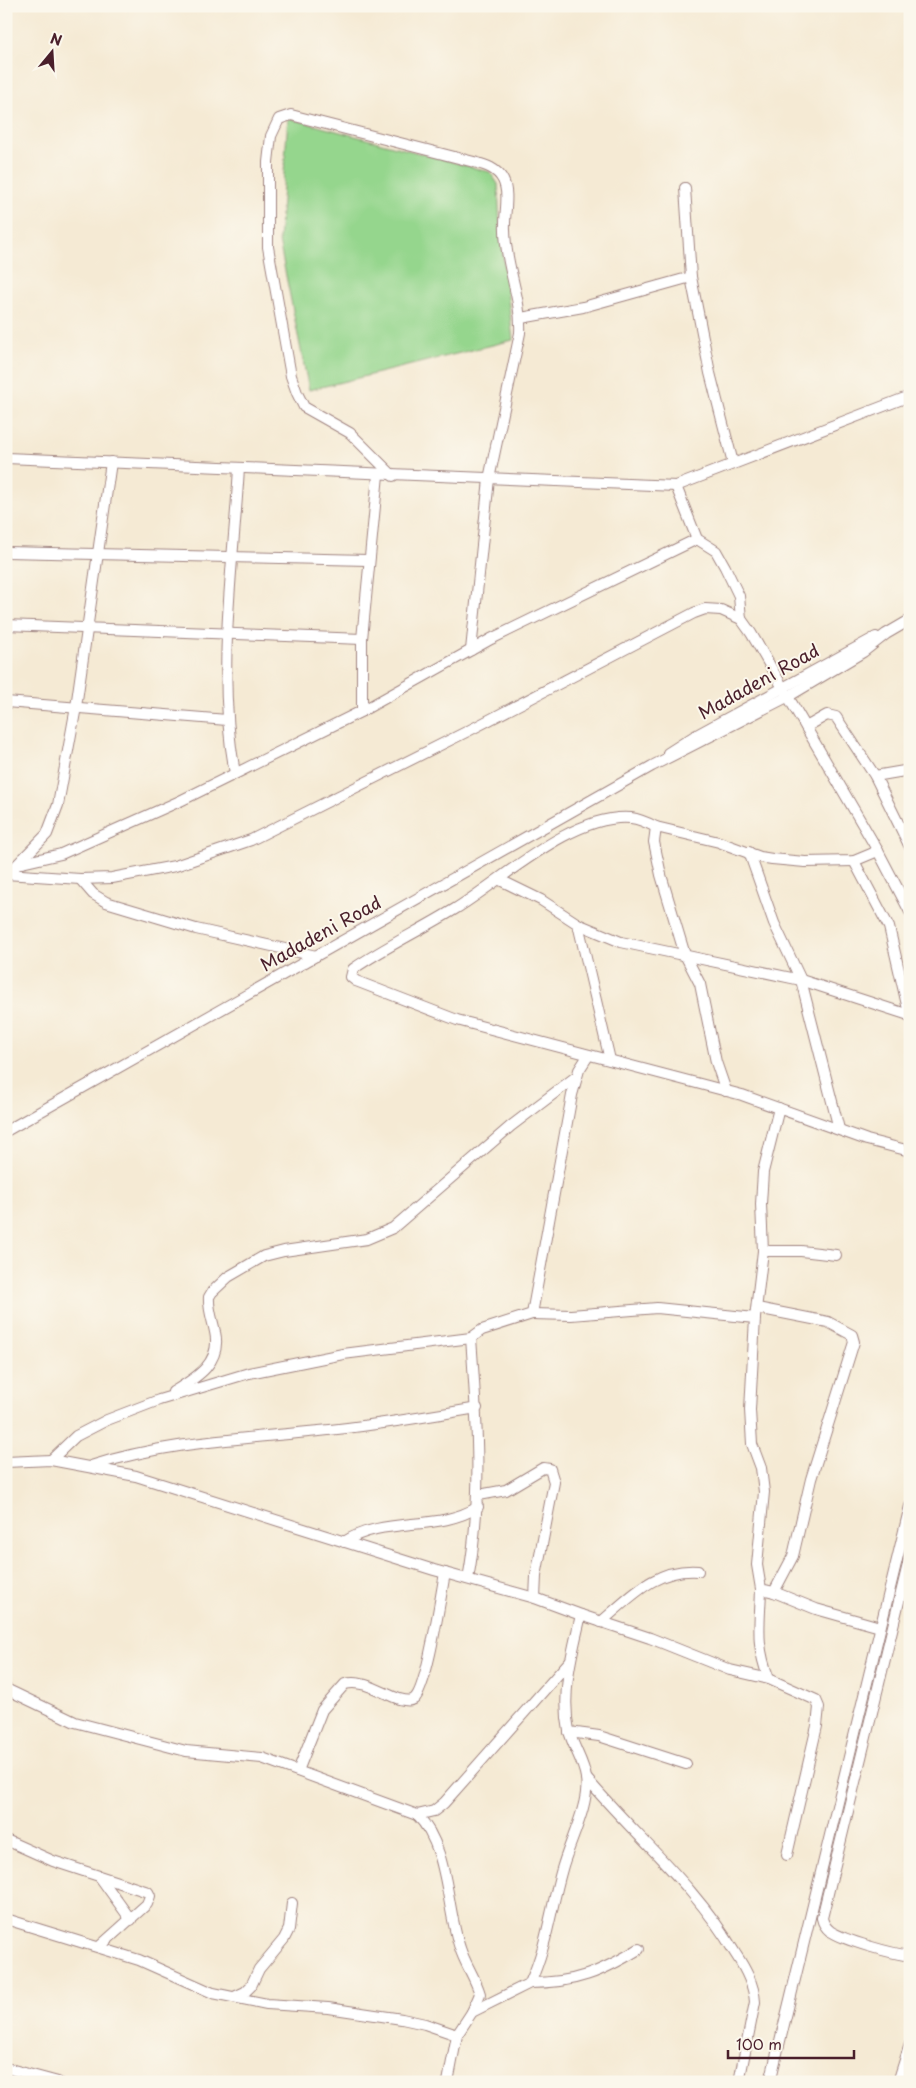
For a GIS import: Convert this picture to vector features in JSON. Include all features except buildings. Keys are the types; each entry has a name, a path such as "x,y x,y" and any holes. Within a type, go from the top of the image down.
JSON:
{"street":[{"path":"393,476 350,433 304,407 291,376 268,247 268,162 271,136 279,119 291,115 490,167 499,174 505,188 504,231 520,318 512,376 489,479 470,650"},
{"path":"685,188 691,277 710,373 733,463"},
{"path":"520,318 583,307 691,277"},
{"path":"6,458 393,476 676,486 733,463 787,445 910,396"},
{"path":"7,874 22,863 42,842 51,826 58,805 76,708 111,462"},
{"path":"235,773 227,720 224,676 239,468"},
{"path":"362,711 362,639 368,560 378,475"},
{"path":"676,486 697,539 716,551 720,556 739,596 741,619 787,691 878,851 910,912"},
{"path":"22,863 47,858 82,846 180,802 362,711 470,650 697,539"},
{"path":"6,552 368,560"},
{"path":"7,874 80,879 112,878 175,866 251,840 540,694 688,616 712,609 721,610 741,619"},
{"name":"Madadeni Road","path":"6,1131 652,766 787,691 863,652 886,634 910,620"},
{"path":"6,625 362,639"},
{"path":"6,702 227,720"},
{"path":"806,727 827,715 836,717 874,776 910,847"},
{"path":"874,776 910,770"},
{"path":"878,851 854,861 805,862 760,858 749,852 718,842 656,827 640,820 622,818 585,826 543,848 500,880 455,909 372,956 353,969 351,977 356,981 457,1020 588,1056 726,1090 876,1142 910,1151"},
{"path":"656,827 654,842 656,856 685,955 700,984 716,1062 726,1090"},
{"path":"749,852 774,923 800,980 839,1129"},
{"path":"854,861 889,927 909,1016"},
{"path":"80,879 93,894 106,902 196,929 316,956"},
{"path":"500,880 541,900 578,924 640,948 685,955 800,980 909,1016"},
{"path":"578,924 610,1060"},
{"path":"532,1314 577,1076 588,1056"},
{"path":"159,1400 202,1373 213,1359 217,1342 209,1297 228,1277 264,1256 284,1251 367,1239 393,1228 511,1126 577,1076"},
{"path":"769,1679 758,1642 760,1589 757,1572 764,1492 761,1468 752,1444 750,1421 756,1313 763,1250 761,1204 763,1172 779,1108"},
{"path":"763,1250 801,1250 836,1255"},
{"path":"51,1460 76,1436 87,1429 159,1400 249,1373 297,1362 343,1354 471,1338 482,1330 532,1314 572,1315 658,1308 756,1313 828,1322 852,1335 854,1342 814,1470 793,1556 774,1592"},
{"path":"468,1579 479,1495 471,1338"},
{"path":"90,1467 127,1456 218,1440 319,1431 476,1408"},
{"path":"6,1462 51,1460 136,1476 445,1573 535,1598 650,1638 730,1670 769,1679 816,1700 820,1707 817,1726 787,1856"},
{"path":"479,1495 506,1490 544,1468 550,1469 553,1474 554,1482 536,1576 535,1598"},
{"path":"770,2082 910,1506"},
{"path":"344,1542 366,1531 457,1516 478,1508"},
{"path":"910,1556 822,1918 824,1925 830,1931 860,1942 910,1956"},
{"path":"601,1622 643,1586 657,1577 686,1570 698,1570"},
{"path":"298,1771 322,1710 345,1684 360,1683 401,1700 409,1701 414,1699 419,1690 428,1659 445,1573"},
{"path":"760,1589 774,1592 816,1609 880,1627"},
{"path":"581,1615 570,1661 565,1695 570,1732 586,1778 698,1899 726,1936 746,1971 755,1993 756,2002 739,2082"},
{"path":"416,1815 434,1811 444,1803 570,1661"},
{"path":"865,1688 877,1692"},
{"path":"6,1689 75,1722 186,1750 262,1758 416,1815 427,1825 437,1848 460,1950 475,1977 480,1994 472,2012 456,2035 448,2082"},
{"path":"570,1732 599,1736 686,1764"},
{"path":"530,1982 543,1951 567,1850 581,1815 586,1778"},
{"path":"6,1840 44,1858 148,1892 148,1902 99,1948"},
{"path":"100,1877 131,1920"},
{"path":"233,1998 245,1992 251,1986 259,1968 284,1939 289,1929 292,1903"},
{"path":"6,1919 139,1960 191,1985 233,1998 266,2004 328,2008 402,2019 425,2024 456,2035"},
{"path":"472,2012 530,1982 555,1983 580,1977 605,1969 639,1949"},
{"path":"899,2079 910,2044"},
{"path":"6,2068 58,2082"}],"green space":[{"path":"288,118 490,172 498,184 500,230 513,340 309,390 279,241"}]}
